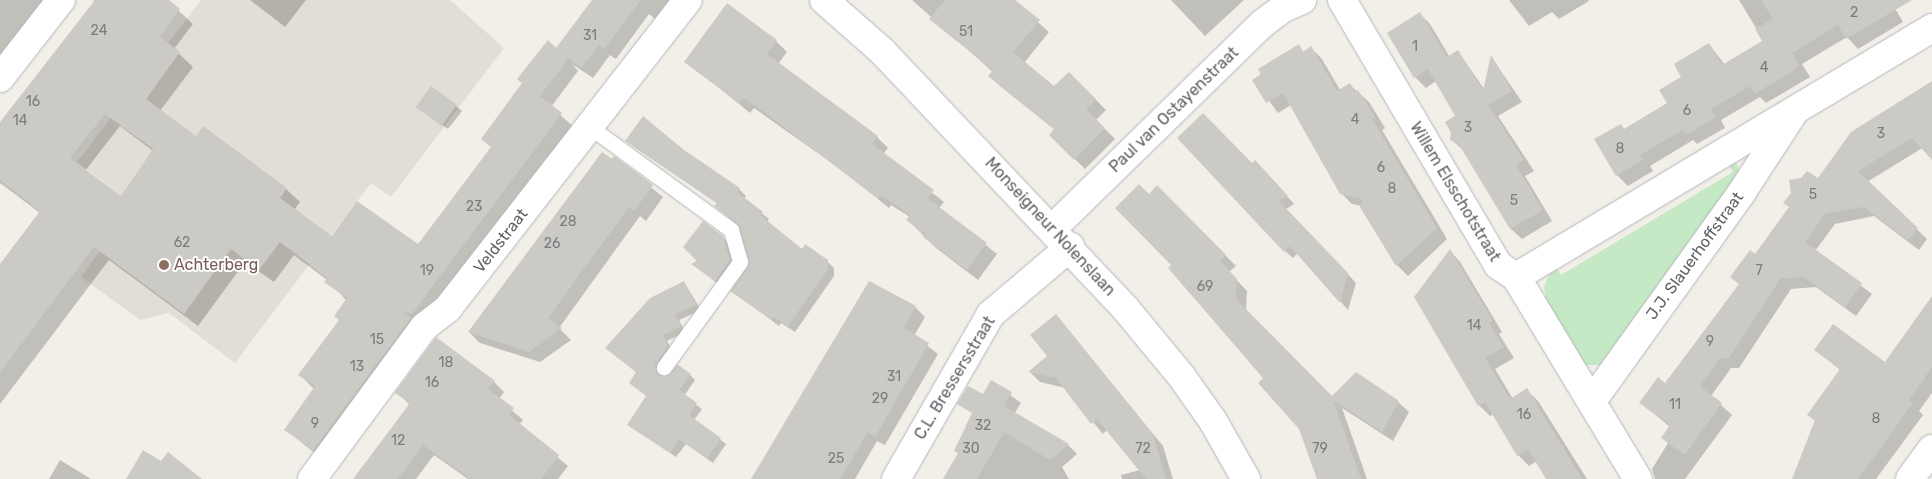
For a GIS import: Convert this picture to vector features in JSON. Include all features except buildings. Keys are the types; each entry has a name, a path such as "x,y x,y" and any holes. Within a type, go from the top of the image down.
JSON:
{"street":[{"path":"0,78 61,0"},
{"name":"Veldstraat","path":"312,479 424,328 448,308 688,0"},
{"name":"Monseigneur Nolenslaan","path":"824,0 881,50 1061,238 1182,377 1213,421 1246,479"},
{"name":"Paul van Ostayenstraat","path":"1061,238 1262,24 1283,8 1302,0"},
{"name":"Willem Elsschotstraat","path":"1342,0 1498,265 1516,277 1638,479"},
{"name":"J.J. Slauerhoffstraat","path":"1516,277 1932,28"},
{"name":"J.J. Slauerhoffstraat","path":"1592,400 1742,192 1796,110"},
{"name":"C.L. Bressersstraat","path":"896,479 991,314 1061,238"},
{"path":"1910,479 1932,449"}],"lane":[{"path":"590,127 731,230 740,262 664,368"}],"shaded area":[{"path":"201,0 450,0 504,48 391,197 371,183 235,363 169,313 140,320 81,277 133,205 77,162"}],"green space":[{"path":"1736,163 1742,173 1604,365 1585,365 1546,300 1544,287 1549,274 1557,268 1561,275 1733,172 1729,165"}],"place":[{"name":"Achterberg","path":"164,265"}]}
